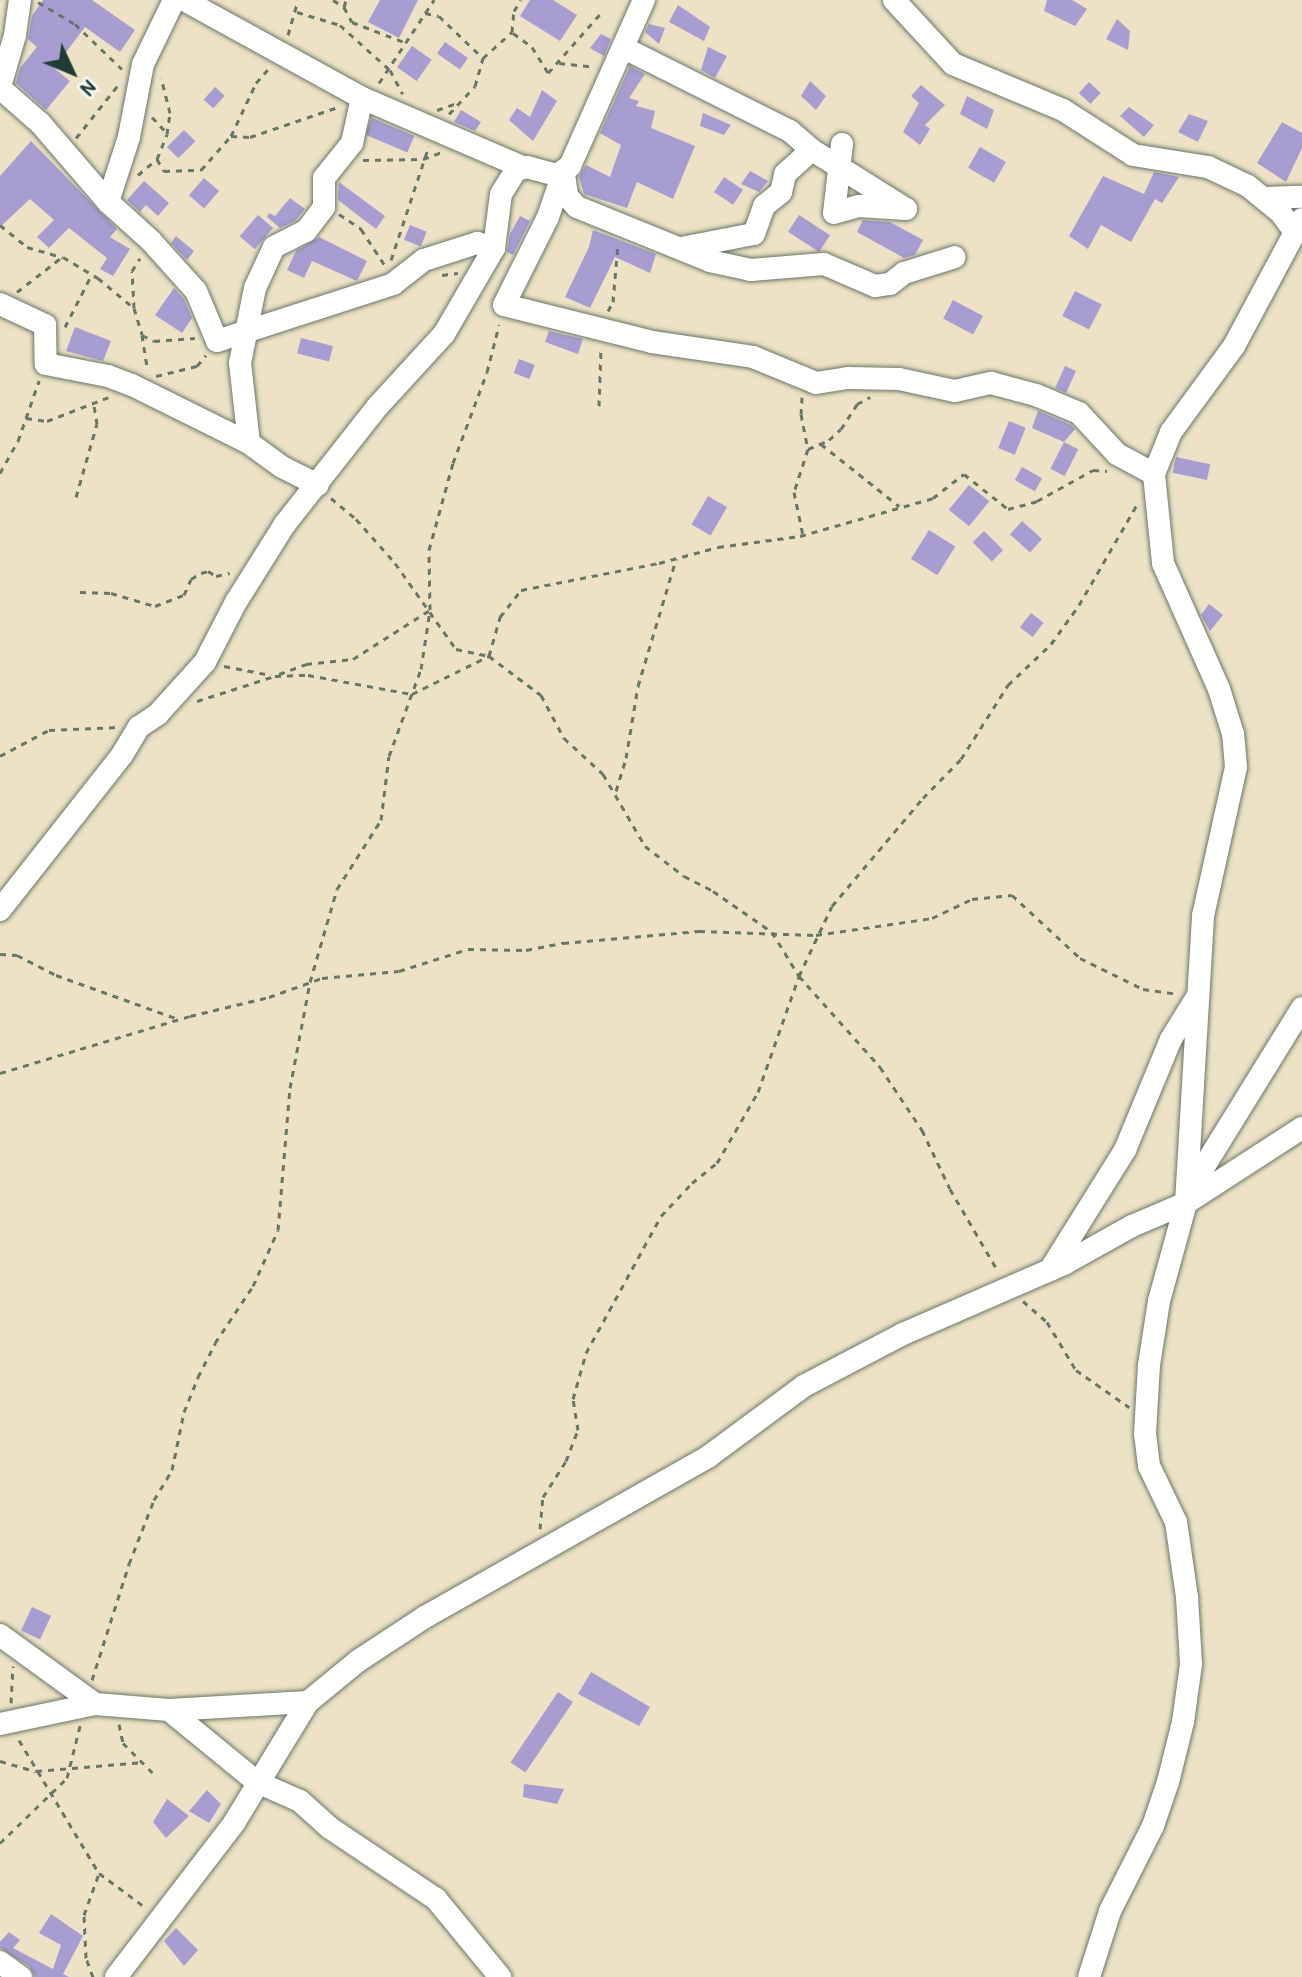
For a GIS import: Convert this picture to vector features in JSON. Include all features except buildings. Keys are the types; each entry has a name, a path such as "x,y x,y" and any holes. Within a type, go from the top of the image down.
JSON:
{"street":[{"path":"20,0 15,35 0,87 40,123 108,202 151,241 196,291 217,341 393,284 424,260 477,243 494,248"},
{"path":"108,202 129,137 143,64 174,0"},
{"path":"184,0 362,98 520,166 543,173 563,173"},
{"path":"644,0 615,69 563,173 548,217 504,305 599,330 753,357 816,383 848,378 892,380 955,391 991,383 1036,395 1079,413 1117,454 1154,474"},
{"path":"894,0 953,64 1063,110 1133,155 1208,167 1248,186 1299,226 1234,346 1171,432 1154,474 1163,563 1219,689 1236,750 1236,767 1203,916 1186,1199 1159,1301 1146,1418 1145,1455 1176,1522 1187,1597 1191,1664 1183,1722 1168,1782 1153,1826 1110,1911 1089,1977"},
{"path":"624,48 790,131 812,150 840,167 842,144"},
{"path":"249,443 240,363 243,335 255,288 274,247 306,231 324,207 324,178 352,143 362,98"},
{"path":"681,248 754,234 764,206 781,192 785,174 812,150"},
{"path":"0,910 122,755 139,727 158,714 205,662 257,566 285,524 396,385 429,355 494,248 501,194 520,166"},
{"path":"563,173 567,196 577,207 710,261 751,270 824,264 875,286 890,284 904,273 955,257"},
{"path":"1264,198 1302,197"},
{"path":"1,304 45,325 46,364 108,376 132,385 249,443 282,467 318,485"},
{"path":"1050,1270 1125,1150 1171,1039 1198,996"},
{"path":"1186,1199 1302,1008"},
{"path":"116,1977 217,1847 308,1702 358,1661 412,1626 709,1456 804,1386 903,1334 1050,1270 1186,1199 1302,1128"},
{"path":"6,1640 104,1704"},
{"path":"5,1723 104,1704 169,1710 308,1702"},
{"path":"169,1710 257,1782 300,1801 330,1828 436,1899 500,1977"},
{"path":"0,1962 21,1977"}],"path":[{"path":"35,0 75,24 126,74 64,151"},
{"path":"157,159 164,171 201,170 231,136 256,83 279,55 298,0"},
{"path":"333,0 344,7 352,22 404,42"},
{"path":"344,7 346,0"},
{"path":"231,136 250,137 362,98 390,70 404,42 434,0"},
{"path":"390,270 393,247 409,211 423,159 449,113 475,86 483,58 512,32 514,11 521,0"},
{"path":"295,11 345,29 390,70"},
{"path":"512,32 532,47 548,73 602,12"},
{"path":"424,13 439,16 483,58"},
{"path":"345,29 352,22"},
{"path":"136,176 157,159 167,134 170,113 150,48"},
{"path":"559,63 615,69"},
{"path":"339,159 423,159 467,142"},
{"path":"0,225 27,247 63,257 92,274 134,308"},
{"path":"599,406 603,374 599,330 613,302 613,268 621,225"},
{"path":"151,241 132,271 134,308 149,379 197,366 217,341"},
{"path":"1,304 63,257"},
{"path":"0,473 26,418 46,364 92,274"},
{"path":"153,1773 123,1743 92,1682 116,1597 154,1500 172,1470 184,1412 215,1343 253,1286 278,1230 290,1088 310,982 337,889 381,820 389,756 421,669 430,610 429,550 453,463 487,372 504,305"},
{"path":"142,335 154,341 193,338 217,341"},
{"path":"803,377 801,414 808,449 794,492 803,535"},
{"path":"808,449 841,429 857,404 892,380"},
{"path":"26,418 47,421 94,405 132,385"},
{"path":"76,497 97,424 94,405"},
{"path":"820,443 899,506"},
{"path":"205,662 275,676 308,675 412,694 489,656 500,617 521,590 676,559 718,547 803,535 933,498 964,474 1008,509 1037,501 1093,470 1108,471"},
{"path":"538,1553 543,1497 566,1461 578,1430 573,1399 586,1353 661,1216 717,1163 758,1092 799,976 832,906 923,798 961,759 1008,685 1051,644 1072,615 1154,474"},
{"path":"318,485 356,519 430,610 456,649 489,656 541,695 564,738 603,774 645,846 684,876 713,891 772,932 799,976 880,1067 922,1130 957,1202 1009,1288 1047,1322 1076,1370 1146,1418"},
{"path":"616,793 626,758 638,686 676,559"},
{"path":"80,592 111,593 155,606 184,595 191,579 201,573 208,571 216,576 257,566"},
{"path":"188,705 306,664 353,659 430,610"},
{"path":"0,756 49,730 139,727"},
{"path":"0,1073 178,1019 269,997 322,978 399,971 468,949 526,950 563,943 699,931 816,935 932,918 972,899 1012,895 1080,958 1143,989 1198,996"},
{"path":"0,954 17,955 56,975 178,1019"},
{"path":"6,1640 5,1723 53,1795 99,1873 161,1918"},
{"path":"0,1843 18,1822 53,1795 71,1769 84,1713 104,1704"},
{"path":"0,1761 36,1771 144,1762"},
{"path":"93,1977 86,1958 84,1915 99,1873"}]}
